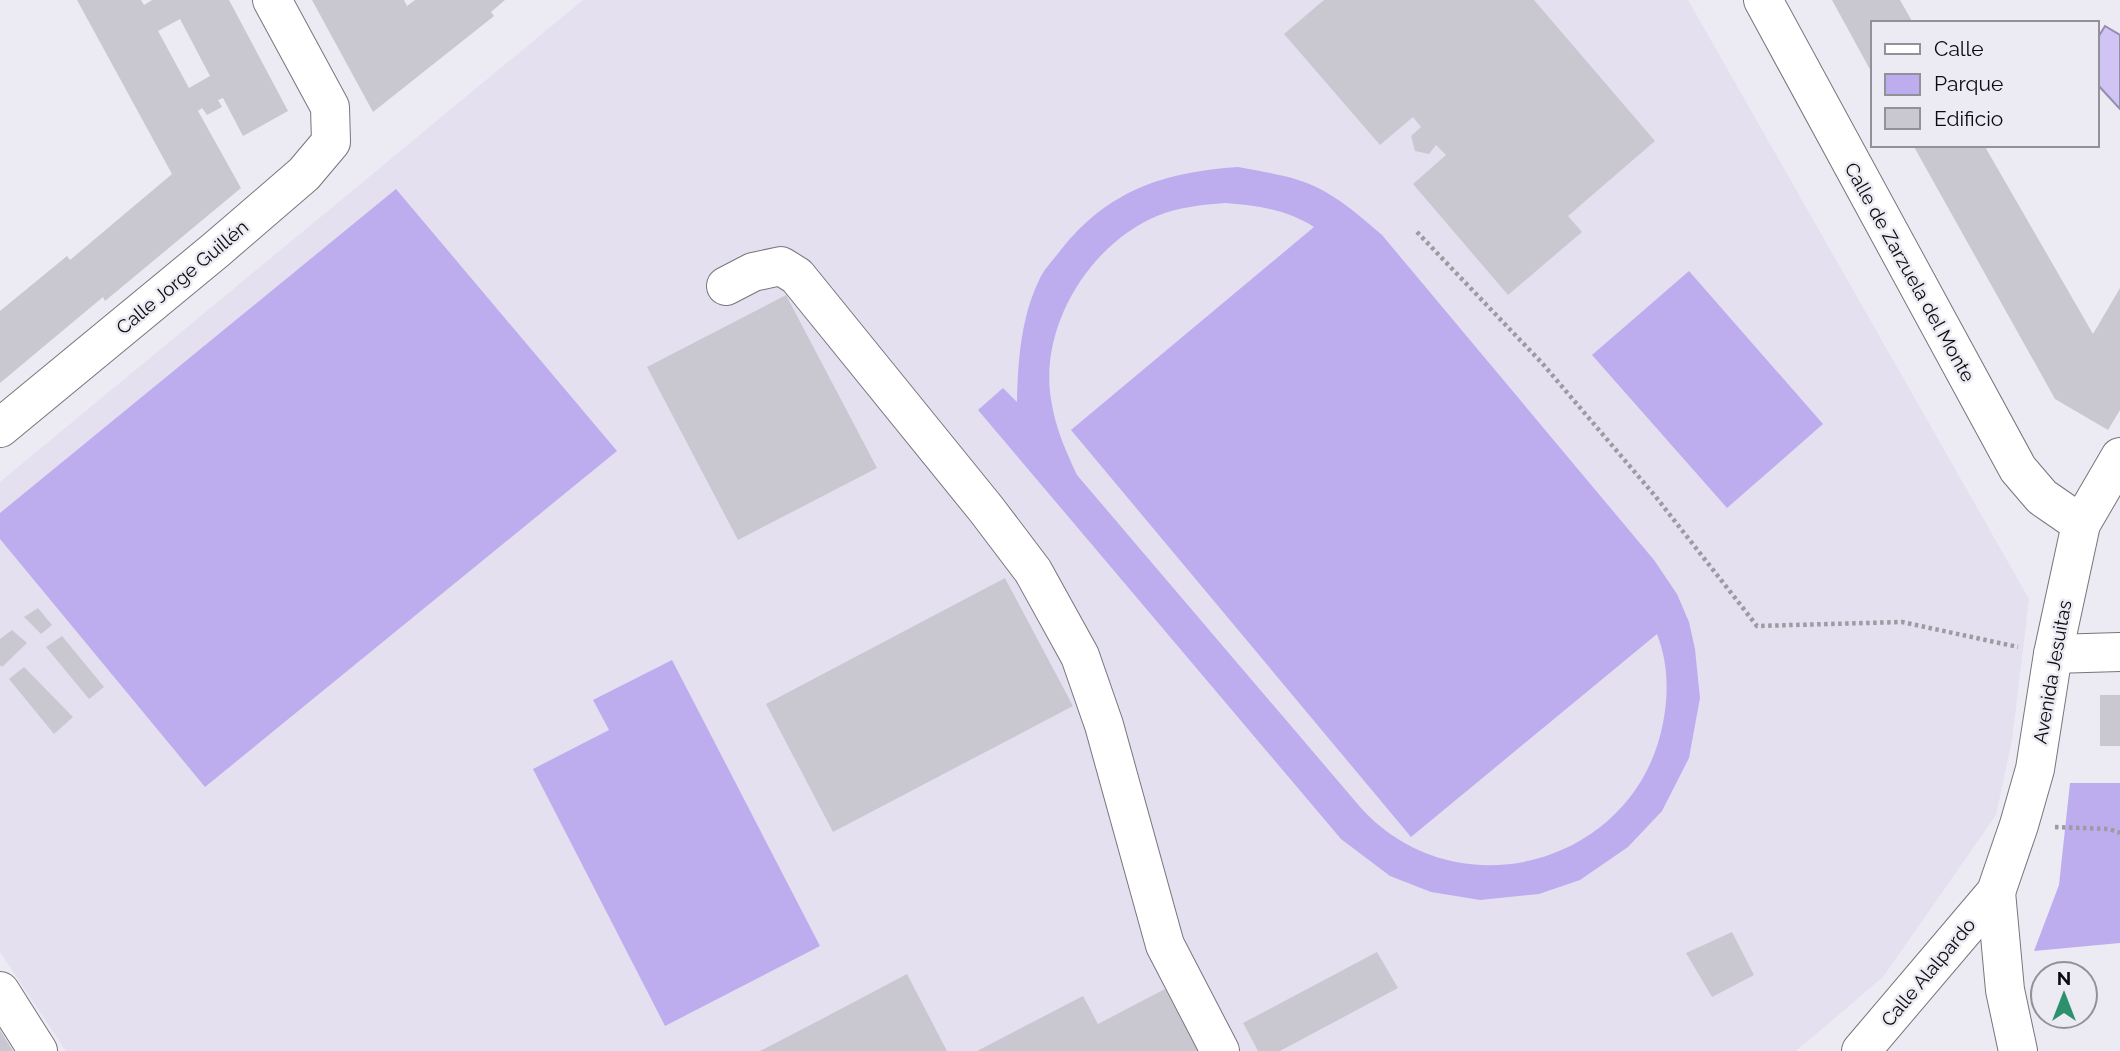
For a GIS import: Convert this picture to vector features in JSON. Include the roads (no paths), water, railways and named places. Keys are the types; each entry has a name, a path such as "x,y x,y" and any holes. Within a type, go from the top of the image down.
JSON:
{"street":[{"name":"Calle Jorge Guillén","path":"0,428 304,174 331,142 330,107 272,0"},
{"name":"Calle de Zarzuela del Monte","path":"1763,0 2018,469 2042,496 2083,520"},
{"path":"726,286 753,272 780,266 797,276 1033,570 1080,656 1104,725 1165,945 1220,1051"},
{"name":"Avenida Jesuitas","path":"1996,892 2035,769 2038,651 2083,520 2120,457"},
{"path":"2038,651 2120,652"},
{"path":"1996,892 2005,990 2018,1051"},
{"name":"Calle Alalpardo","path":"1861,1051 1996,892"},
{"path":"0,991 38,1051"}]}
